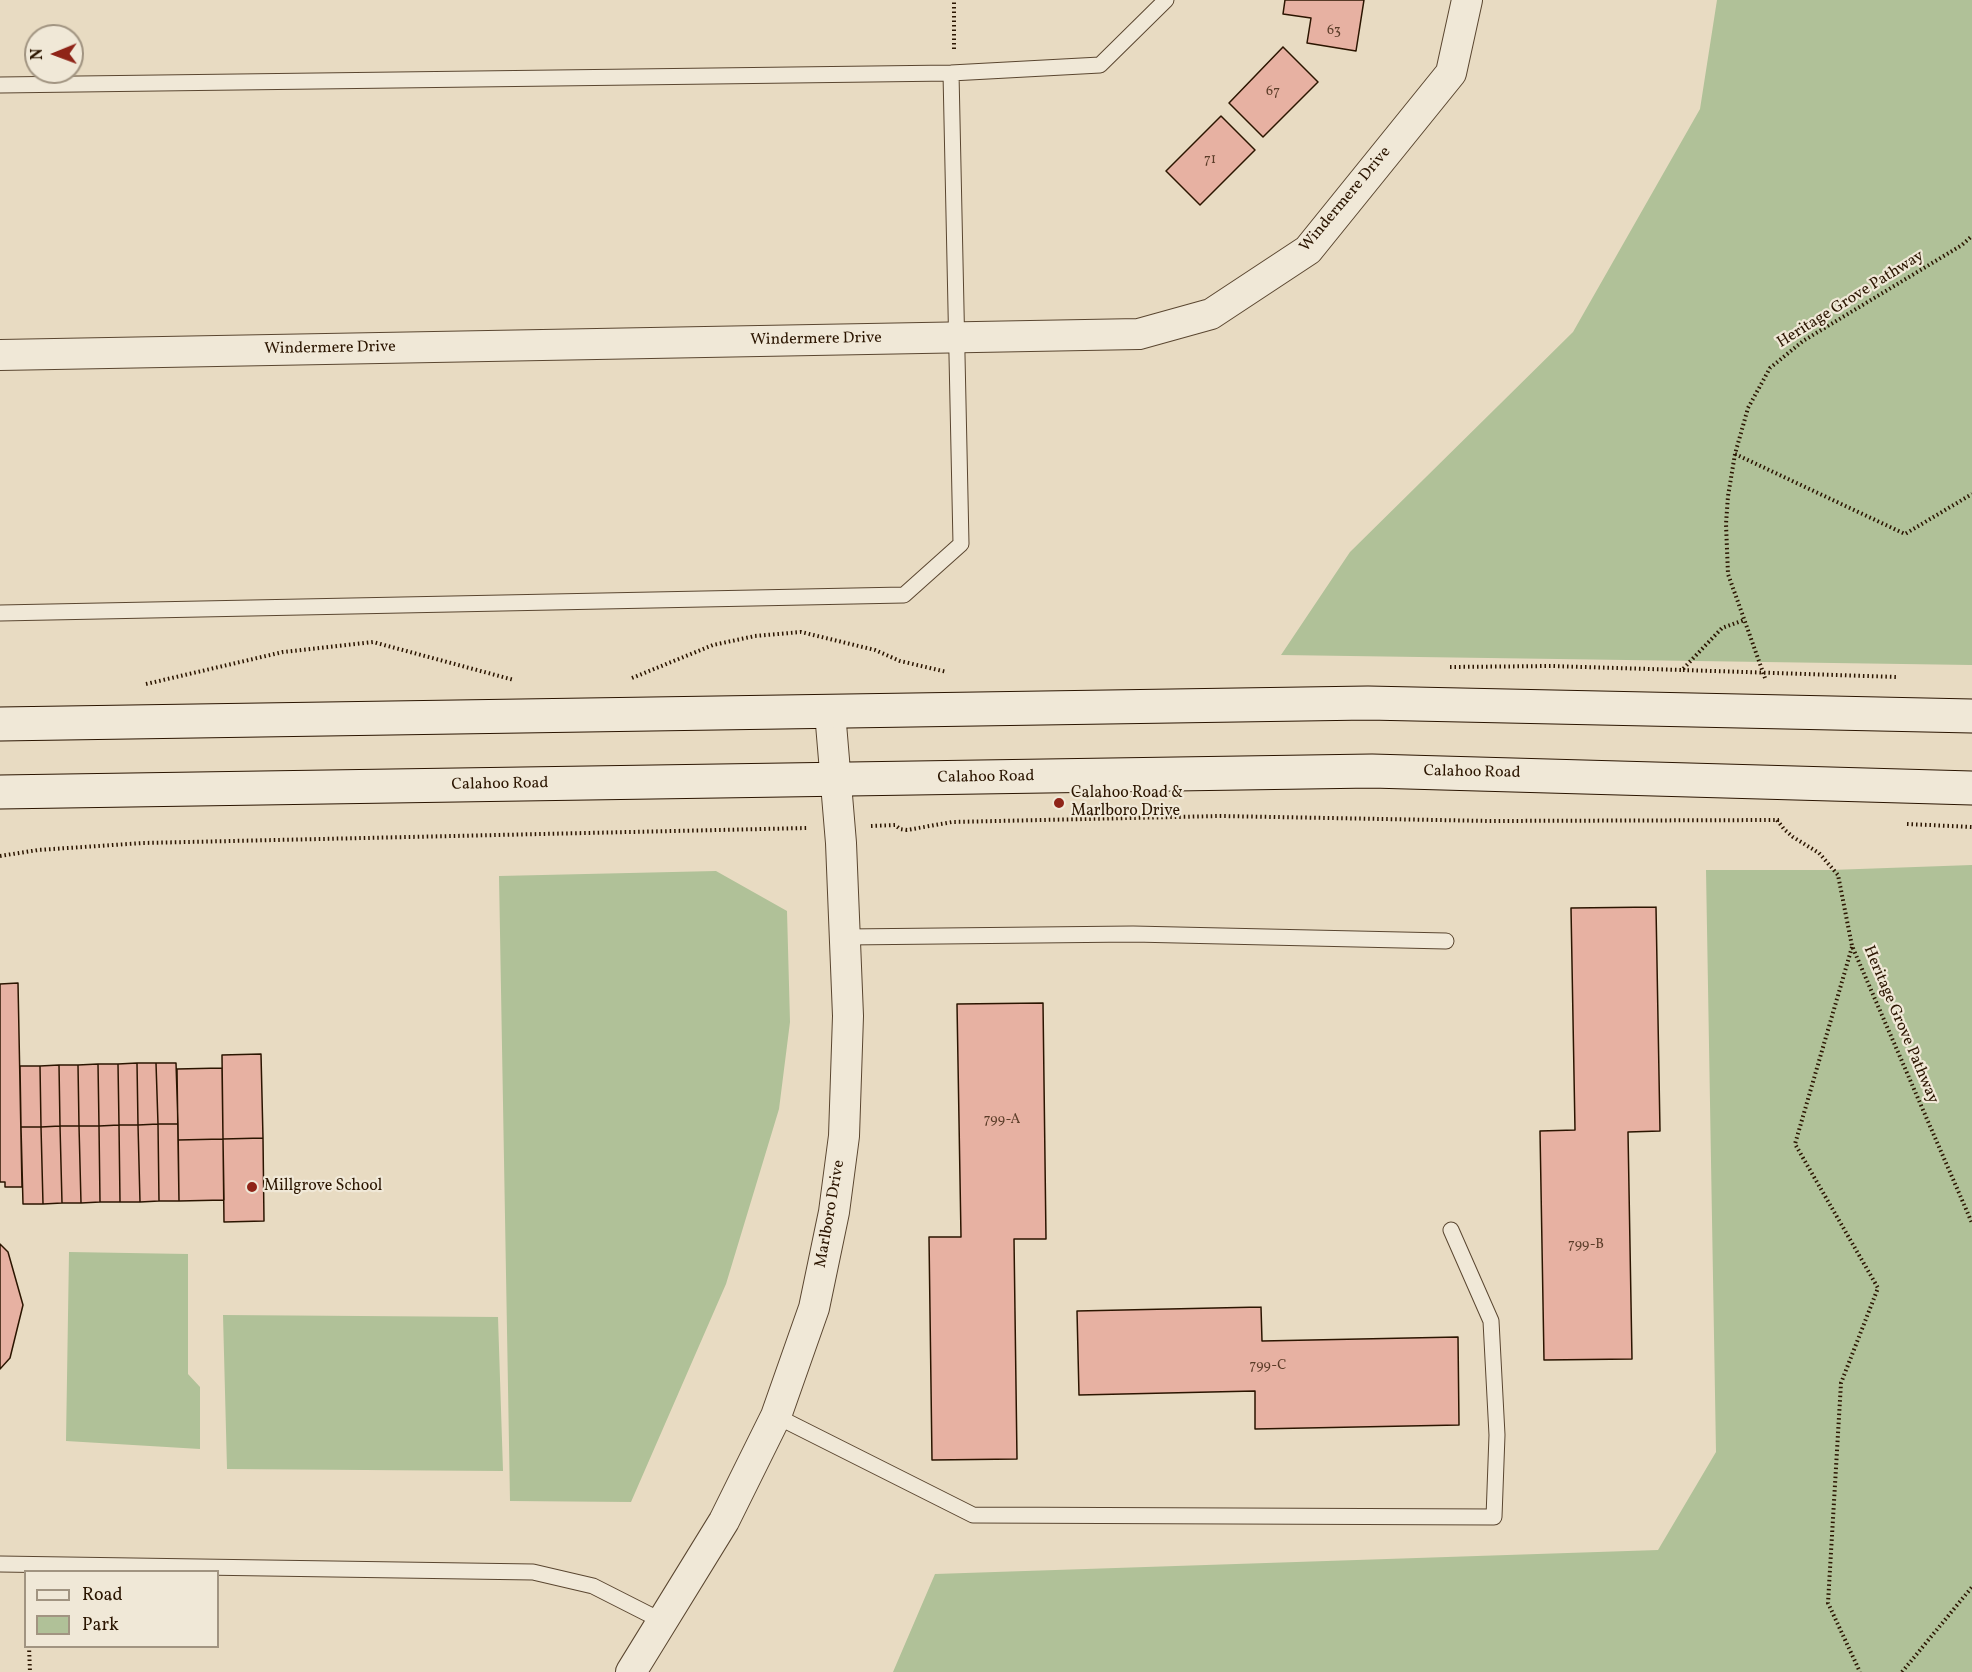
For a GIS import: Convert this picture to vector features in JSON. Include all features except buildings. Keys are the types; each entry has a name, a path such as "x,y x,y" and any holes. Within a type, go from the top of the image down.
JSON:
{"main road":[{"path":"0,724 1368,703 1972,716"},
{"name":"Calahoo Road","path":"0,792 1372,771 1972,788"}],"street":[{"name":"Windermere Drive","path":"0,356 1139,334 1211,314 1308,250 1451,73 1467,0"},
{"name":"Marlboro Drive","path":"631,1672 724,1521 776,1416 814,1308 834,1212 844,1136 848,1016 840,827 831,712"}],"lane":[{"path":"0,85 951,73 1100,65 1166,0"},
{"path":"0,613 904,595 962,544 951,73"},
{"path":"846,937 1133,934 1446,941"},
{"path":"776,1416 973,1515 1494,1517 1497,1435 1491,1321 1451,1230"},
{"path":"0,1564 533,1572 593,1586 662,1621"}],"path":[{"path":"951,73 954,0"},
{"name":"Heritage Grove Pathway","path":"1765,672 1728,574 1726,524 1735,454 1748,408 1770,368 1803,342 1962,245 1972,236"},
{"path":"1735,454 1905,534 1972,494"},
{"path":"1682,670 1722,628 1744,620"},
{"path":"622,678 633,678 713,645 755,636 801,632 875,650 900,661 946,672 958,672"},
{"path":"137,684 149,684 283,652 373,642 512,680 523,679"},
{"path":"1444,667 1551,666 1903,677"},
{"path":"0,856 38,850 143,843 895,825 907,830 952,822 1220,816 1489,821 1788,820"},
{"name":"Heritage Grove Pathway","path":"1777,820 1793,837 1824,858 1838,875 1852,946 1972,1223"},
{"path":"1897,823 1972,827"},
{"path":"1852,946 1795,1144 1878,1288 1841,1383 1828,1603 1860,1672"},
{"path":"1902,1672 1972,1587"},
{"path":"29,1648 30,1672"}],"green space":[{"path":"1717,0 1972,0 1972,665 1281,655 1350,552 1573,332 1700,109"},
{"path":"1972,865 1972,1672 893,1672 935,1574 1658,1550 1716,1452 1706,870 1831,870"},
{"path":"716,871 787,911 790,1022 779,1109 726,1284 631,1502 510,1501 499,876"},
{"path":"69,1252 188,1254 188,1374 200,1387 200,1449 66,1441"},
{"path":"223,1315 498,1317 503,1471 227,1469"}],"place":[{"name":"Calahoo Road & Marlboro Drive","path":"1059,803"},
{"name":"Millgrove School","path":"252,1187"}]}
